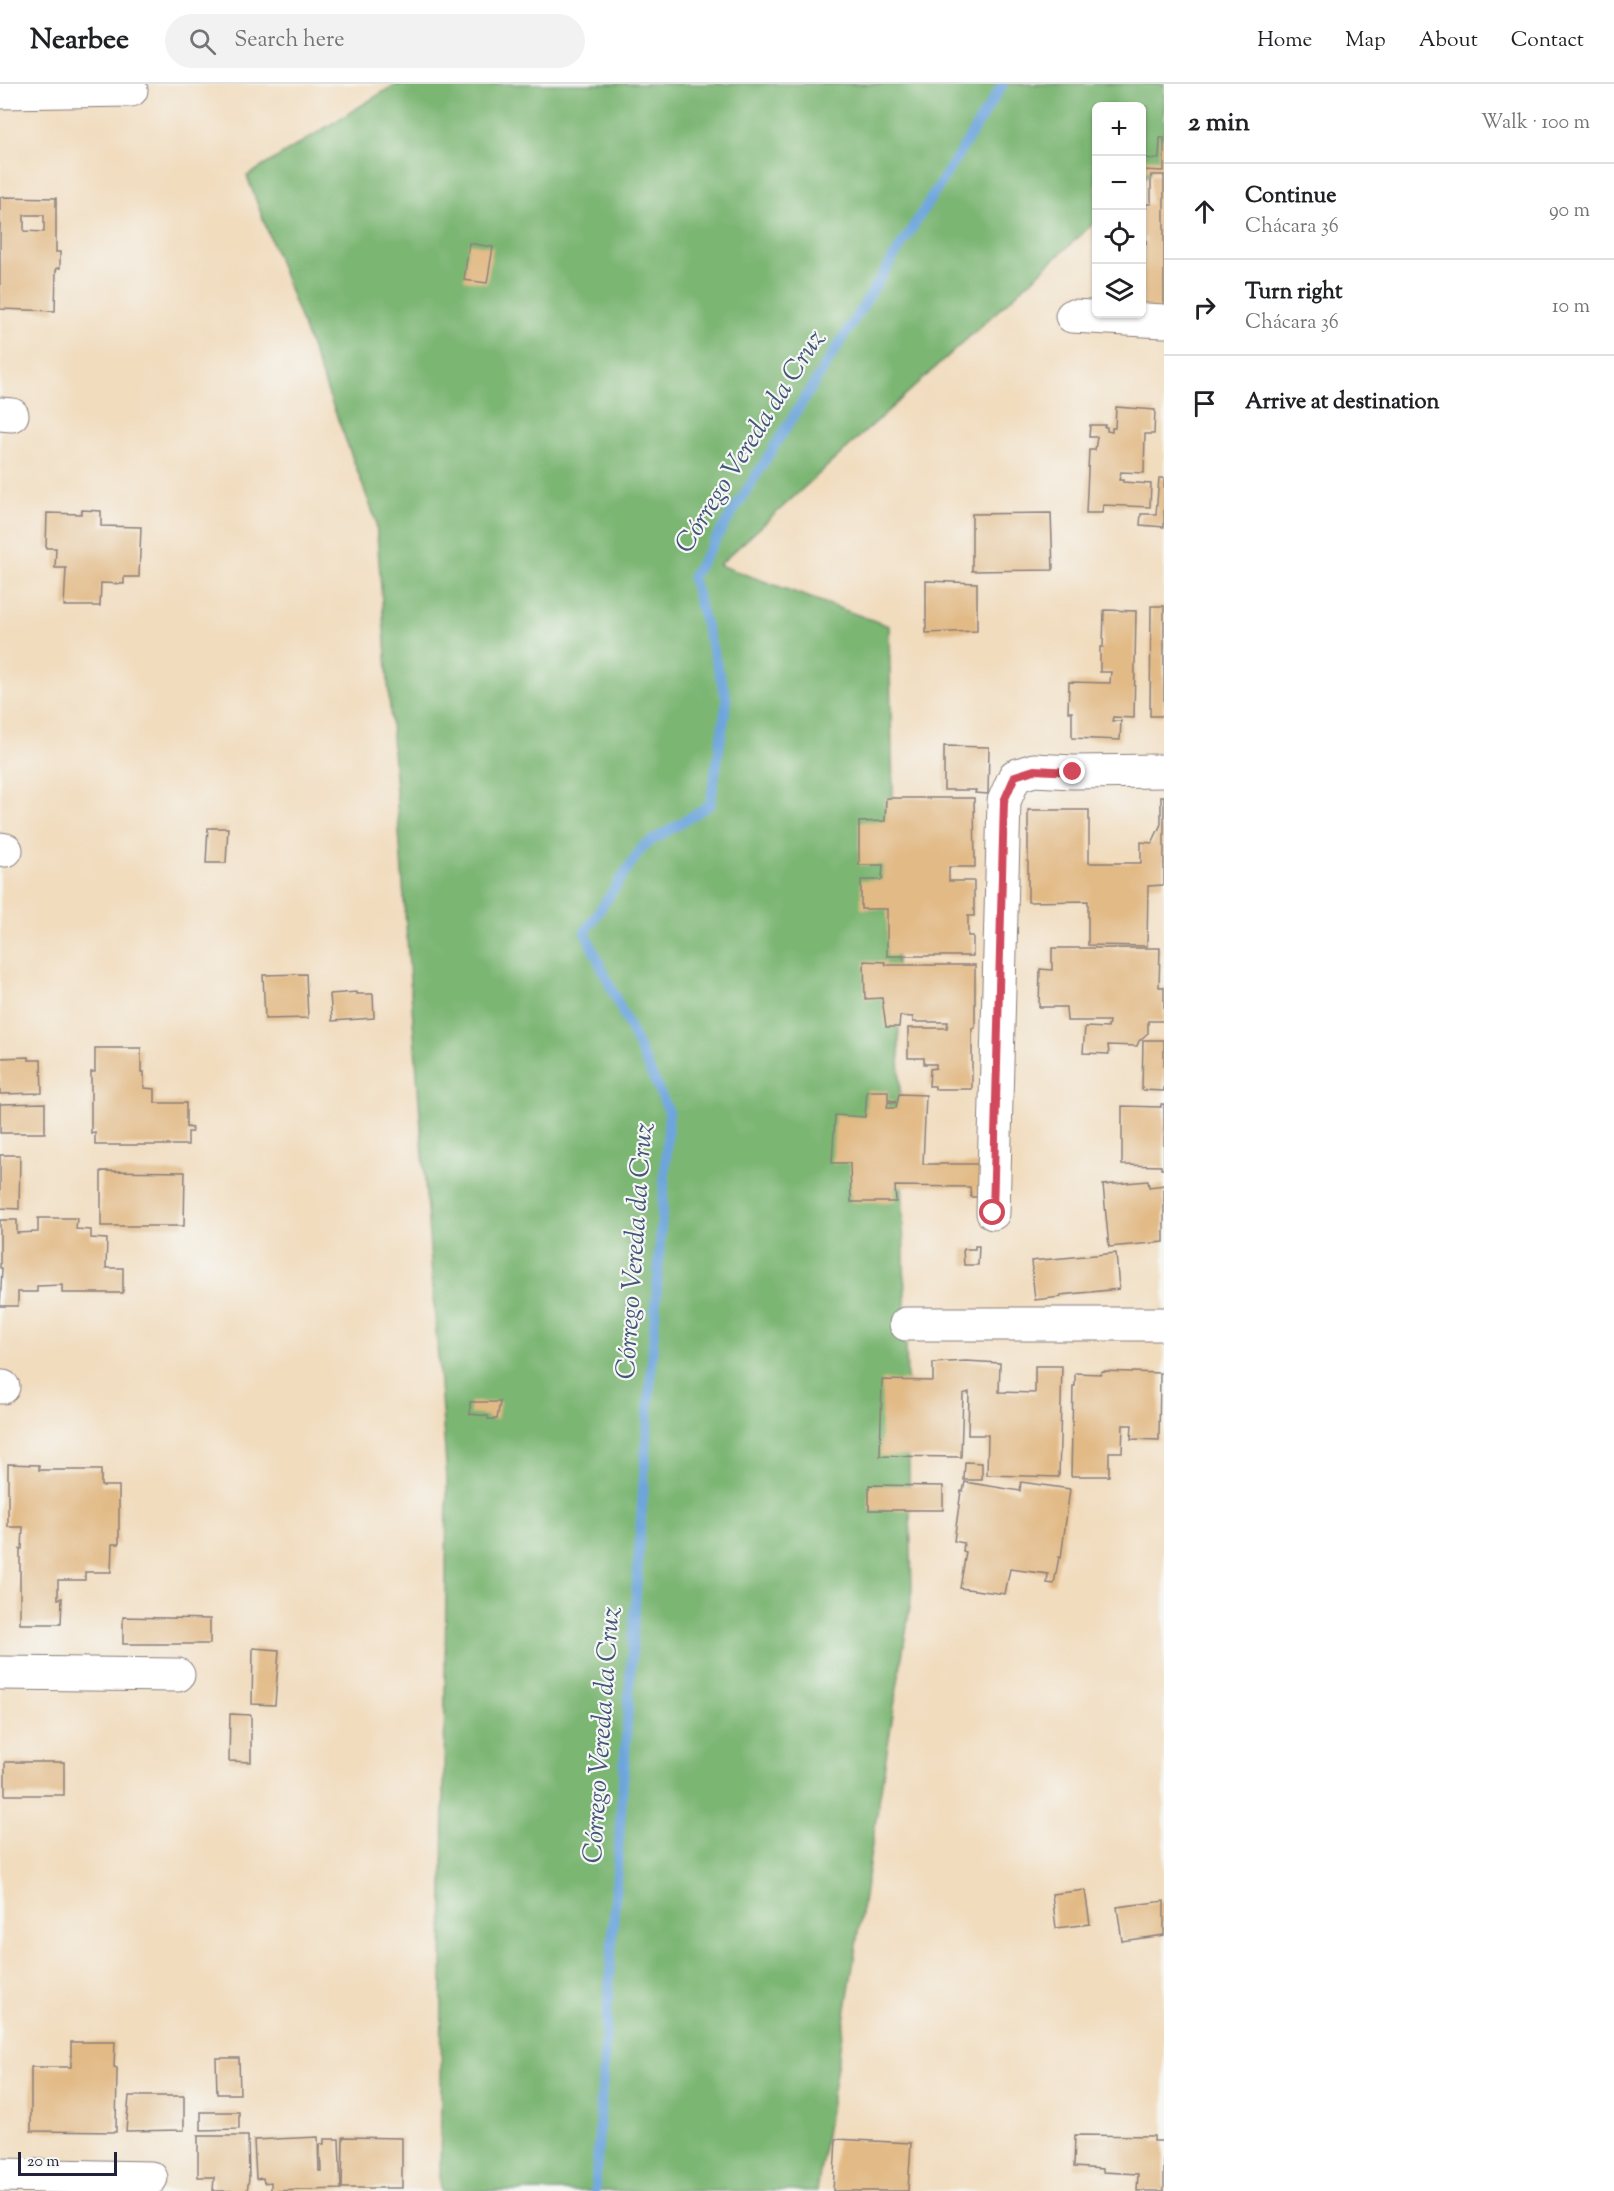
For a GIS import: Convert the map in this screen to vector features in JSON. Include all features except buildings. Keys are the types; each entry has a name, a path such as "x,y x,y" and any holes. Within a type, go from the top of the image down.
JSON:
{"street":[{"path":"0,92 131,90"},
{"path":"1072,316 1164,321"},
{"path":"993,1213 1004,801 1015,776 1034,770 1164,771"},
{"path":"906,1324 1164,1324"},
{"path":"0,1673 178,1675"},
{"path":"0,2175 150,2178"}],"green space":[{"path":"396,84 1164,84 1164,159 1146,176 1146,102 1092,102 1092,225 719,565 889,626 912,1594 817,2191 440,2191 447,1479 376,521 247,176"}],"waterway":[{"name":"Córrego Vereda da Cruz","path":"595,2191 669,1112 585,932 643,846 710,805 727,700 692,577 1003,84"}],"route":[{"path":"993,1213 1004,801 1015,776 1034,770 1073,772"}]}
